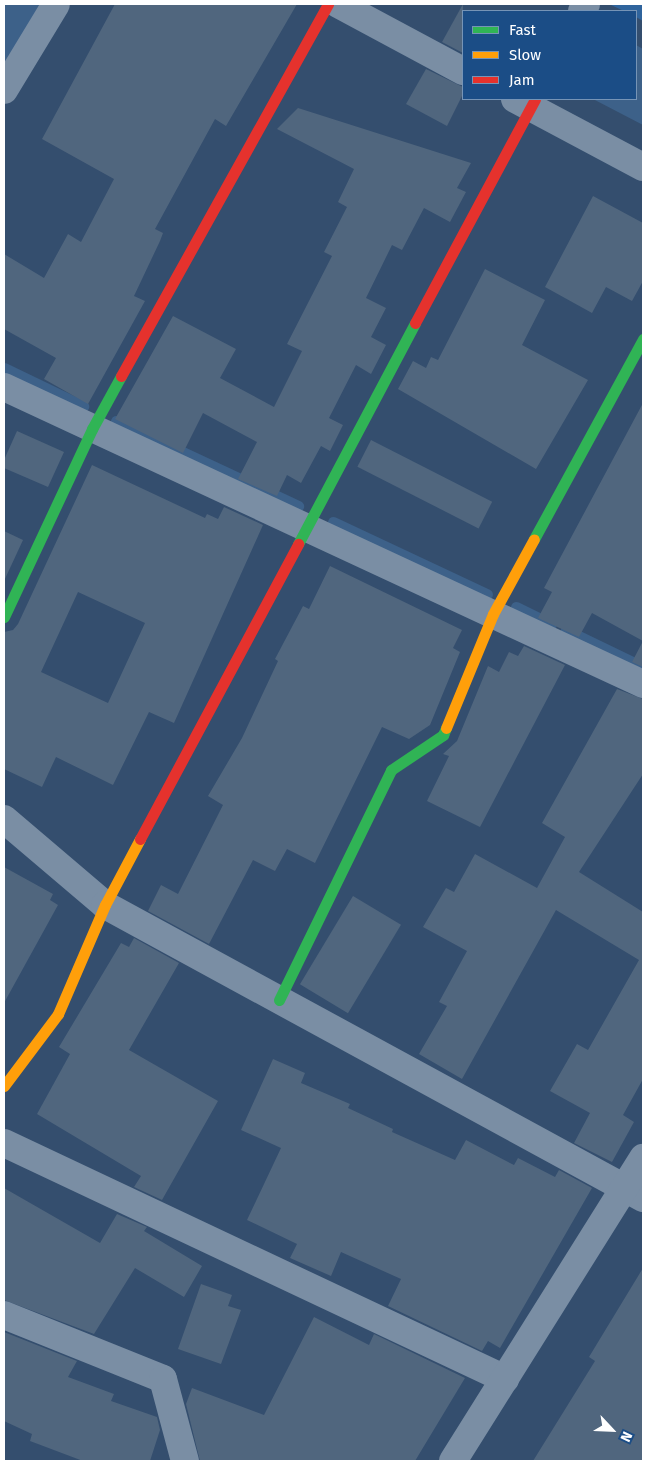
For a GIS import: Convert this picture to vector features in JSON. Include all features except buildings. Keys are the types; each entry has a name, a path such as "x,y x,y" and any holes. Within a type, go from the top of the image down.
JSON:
{"street":[{"path":"4,90 56,4"},
{"path":"4,617 92,429 328,4"},
{"path":"338,4 462,70"},
{"path":"4,1086 58,1014 105,905 307,531 527,102 643,167"},
{"path":"279,1000 391,770 442,735 493,614 643,339"},
{"path":"4,387 307,531 493,614 643,684"},
{"path":"4,819 105,905 634,1193"},
{"path":"4,1143 505,1379"},
{"path":"453,1461 505,1379 634,1193 643,1158"},
{"path":"4,1315 163,1379 185,1461"}],"shaded area":[{"path":"643,4 643,21 637,18 637,10 622,10 611,5"},
{"path":"637,46 643,49 643,125 595,100 637,100"}],"waterway":[{"path":"4,42 28,4"},
{"path":"4,368 83,406"},
{"path":"116,421 298,506"},
{"path":"333,522 487,594"},
{"path":"516,607 551,624"},
{"path":"566,630 643,667"}],"traffic: fast":[{"path":"298,544 415,323"},
{"path":"534,539 643,339"},
{"path":"4,617 92,429 121,376"},
{"path":"279,1000 391,770 443,735 446,728"}],"traffic: slow":[{"path":"446,728 493,614 534,539"},
{"path":"4,1086 58,1014 105,905 140,839"}],"traffic: jam":[{"path":"121,376 328,4"},
{"path":"415,323 534,100"},
{"path":"140,839 298,544"}]}
